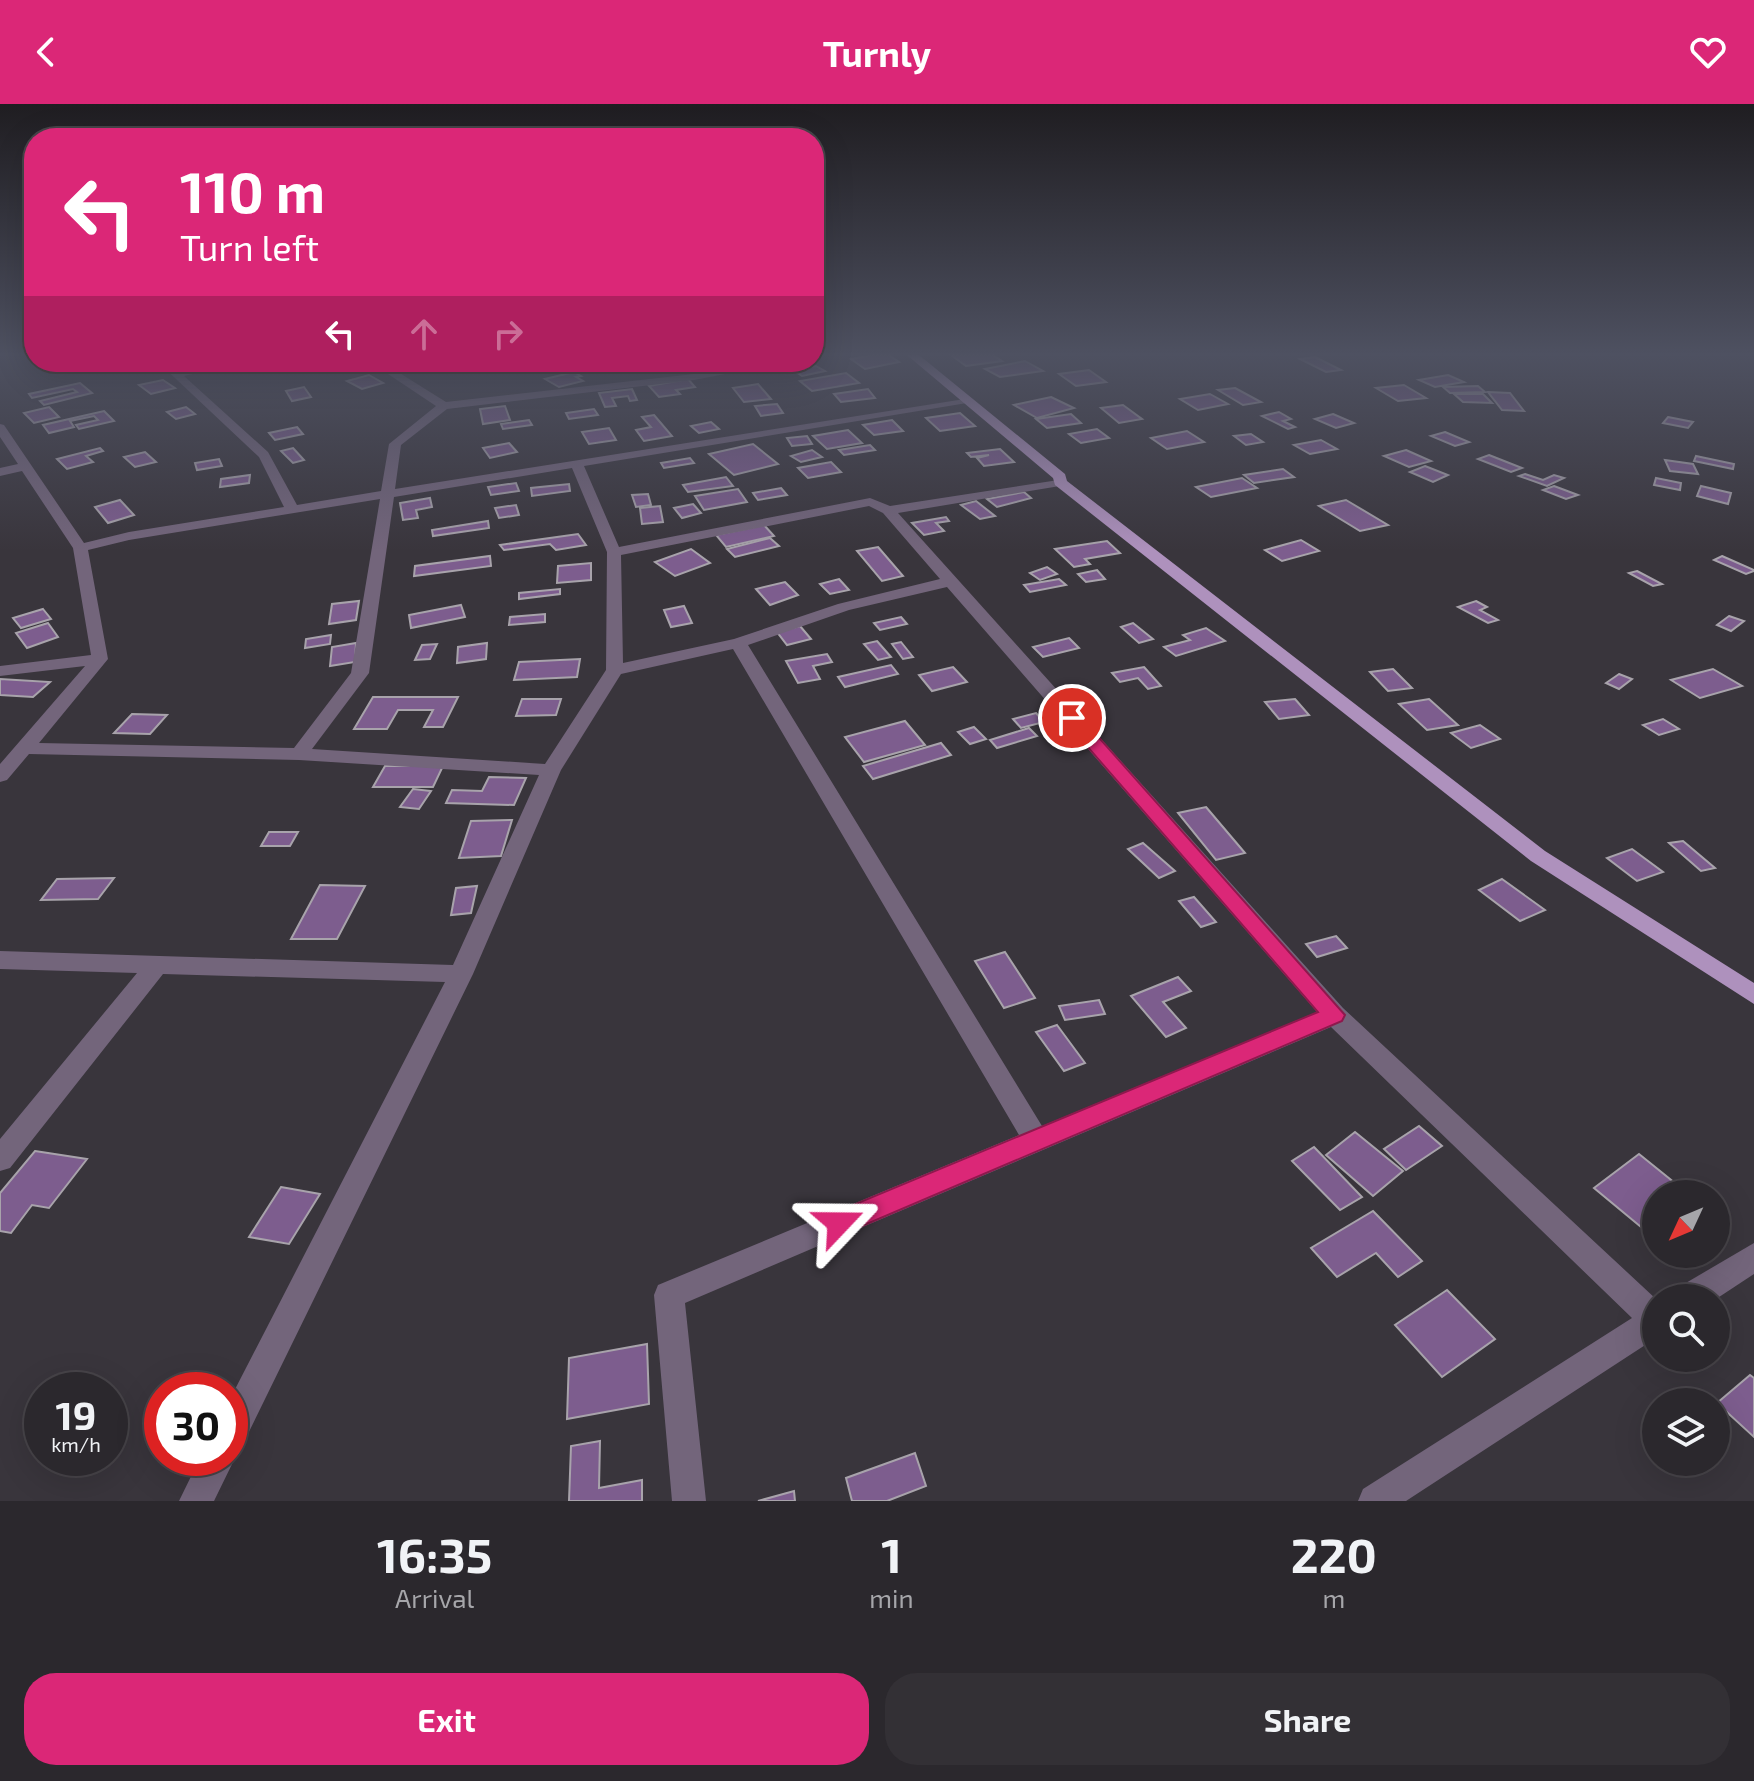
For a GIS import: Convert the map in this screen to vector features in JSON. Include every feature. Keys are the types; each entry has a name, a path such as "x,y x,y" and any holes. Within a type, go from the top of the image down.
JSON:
{"main road":[{"path":"991,420 1060,477 1060,482 1538,856 1754,995"}],"street":[{"path":"226,420 264,455 292,509"},
{"path":"299,754 360,673 395,444 426,420"},
{"path":"80,548 129,536 842,420"},
{"path":"0,428 80,548 100,659 0,776"},
{"path":"248,1398 461,974 551,770 615,670 614,552 576,463"},
{"path":"0,472 27,466"},
{"path":"888,510 1060,482"},
{"path":"614,552 870,502 888,510 1334,1015 1642,1307"},
{"path":"615,670 738,643 844,607 951,581"},
{"path":"738,643 1036,1140"},
{"path":"0,671 100,659"},
{"path":"26,748 299,754 551,770"},
{"path":"0,960 461,974"},
{"path":"0,1159 157,965"},
{"path":"689,1501 669,1295 1334,1015"},
{"path":"1712,1284 1754,1257"},
{"path":"1375,1501 1642,1329"},
{"path":"196,1501 209,1476"}],"building":[{"path":"74,420 70,421 74,427 49,433 43,425"},
{"path":"97,420 114,421 79,429 76,425"},
{"path":"482,420 509,420 483,424"},
{"path":"529,420 532,425 503,429 501,424"},
{"path":"645,420 658,420 672,436 644,441 636,430 651,427"},
{"path":"892,420 903,431 874,435 863,425"},
{"path":"928,420 968,420 975,426 940,431"},
{"path":"1037,420 1078,420 1081,423 1047,428"},
{"path":"1270,420 1286,420 1283,421 1295,427 1288,429"},
{"path":"1318,420 1354,423 1336,428"},
{"path":"1665,420 1693,422 1688,428 1663,423"},
{"path":"711,422 719,429 699,433 691,426"},
{"path":"297,427 303,434 275,440 269,433"},
{"path":"609,428 616,440 589,444 582,432"},
{"path":"1097,429 1109,438 1081,443 1069,434"},
{"path":"848,430 862,443 827,449 813,436"},
{"path":"1187,431 1204,442 1167,449 1151,438"},
{"path":"1445,432 1469,442 1455,446 1431,436"},
{"path":"1251,434 1263,442 1246,445 1234,436"},
{"path":"807,436 812,444 792,446 787,438"},
{"path":"1321,440 1337,449 1310,454 1294,445"},
{"path":"509,443 517,452 490,458 483,448"},
{"path":"753,444 778,464 734,475 709,454"},
{"path":"870,445 875,450 844,455 839,450"},
{"path":"100,448 103,451 86,456 93,462 67,469 57,459"},
{"path":"293,448 304,460 293,463 281,451"},
{"path":"1000,449 1014,462 984,466 977,458 989,455 971,457 967,453"},
{"path":"812,450 822,457 801,462 791,456"},
{"path":"1406,450 1431,461 1409,467 1384,456"},
{"path":"145,452 156,462 135,467 124,457"},
{"path":"1489,455 1522,468 1511,472 1478,459"},
{"path":"1696,456 1734,464 1733,469 1694,461"},
{"path":"690,458 694,463 664,468 661,463"},
{"path":"219,459 222,466 197,470 195,463"},
{"path":"1665,460 1693,464 1698,474 1670,471"},
{"path":"831,462 841,472 808,478 798,468"},
{"path":"1425,466 1448,475 1433,482 1410,472"},
{"path":"1283,469 1294,477 1254,483 1244,475"},
{"path":"1525,474 1543,480 1554,475 1564,478 1547,486 1519,476"},
{"path":"250,475 249,483 220,487 221,479"},
{"path":"726,477 733,486 688,492 683,485"},
{"path":"1242,478 1257,488 1211,497 1196,487"},
{"path":"1656,478 1681,483 1680,490 1654,485"},
{"path":"516,483 519,491 491,495 488,487"},
{"path":"569,484 570,491 532,496 531,488"},
{"path":"1554,486 1578,495 1566,499 1543,490"},
{"path":"1701,486 1731,493 1728,504 1697,496"},
{"path":"781,488 787,495 758,500 753,493"},
{"path":"738,489 747,502 704,510 695,496"},
{"path":"1024,492 1031,498 997,507 987,499"},
{"path":"648,494 651,505 636,507 632,495"},
{"path":"430,498 432,507 416,510 418,518 403,520 400,503"},
{"path":"120,500 134,515 108,523 95,507"},
{"path":"1346,500 1388,525 1360,531 1319,506"},
{"path":"976,501 995,516 980,519 961,505"},
{"path":"693,504 701,513 682,518 674,508"},
{"path":"516,505 519,515 499,518 495,508"},
{"path":"660,506 663,522 642,524 640,508"},
{"path":"946,517 949,521 936,523 944,531 924,535 912,523"},
{"path":"488,521 489,528 433,536 432,530"},
{"path":"764,525 774,536 726,547 716,535"},
{"path":"578,534 586,545 556,550 550,544 504,550 500,545"},
{"path":"770,538 779,546 735,557 727,549"},
{"path":"1301,540 1319,551 1282,561 1265,550"},
{"path":"1107,541 1120,553 1085,559 1090,564 1074,567 1055,549"},
{"path":"878,547 903,576 882,581 857,551"},
{"path":"691,549 710,563 675,576 655,562"},
{"path":"490,556 491,566 414,576 415,566"},
{"path":"1722,556 1754,571 1746,574 1714,560"},
{"path":"591,563 591,580 557,583 558,566"},
{"path":"1047,567 1057,574 1040,580 1030,573"},
{"path":"1097,570 1105,579 1086,582 1078,574"},
{"path":"1637,571 1662,584 1653,586 1629,573"},
{"path":"839,579 849,590 830,594 820,584"},
{"path":"1059,579 1066,585 1030,592 1024,585"},
{"path":"785,582 798,595 770,605 756,589"},
{"path":"560,589 560,594 519,599 519,593"},
{"path":"359,601 356,620 329,624 332,604"},
{"path":"1476,601 1487,607 1480,610 1498,620 1488,623 1458,607"},
{"path":"461,605 465,617 411,628 409,615"},
{"path":"684,606 692,623 671,627 664,610"},
{"path":"43,609 51,619 21,628 13,618"},
{"path":"545,614 545,622 509,625 510,617"},
{"path":"1729,616 1744,621 1731,631 1717,625"},
{"path":"901,617 907,624 880,630 874,623"},
{"path":"48,623 58,637 27,648 16,633"},
{"path":"1133,623 1153,639 1139,643 1121,627"},
{"path":"800,626 811,639 787,645 777,632"},
{"path":"1206,628 1225,641 1176,656 1164,647 1190,640 1183,635"},
{"path":"331,635 330,644 305,648 306,639"},
{"path":"1069,638 1079,648 1043,657 1033,647"},
{"path":"877,641 891,657 878,660 864,644"},
{"path":"901,642 913,657 903,659 892,644"},
{"path":"356,643 355,662 330,666 332,647"},
{"path":"487,643 486,659 457,663 458,647"},
{"path":"437,644 430,659 415,660 422,645"},
{"path":"827,654 832,662 813,666 820,679 798,683 786,661"},
{"path":"580,659 577,677 514,680 519,662"},
{"path":"891,665 898,674 845,687 838,677"},
{"path":"953,667 967,682 932,691 919,675"},
{"path":"1144,667 1161,686 1148,689 1138,678 1120,682 1112,673"},
{"path":"1393,669 1412,688 1388,691 1370,672"},
{"path":"1713,669 1742,686 1700,698 1671,680"},
{"path":"1619,674 1632,679 1619,689 1606,683"},
{"path":"0,679 50,682 33,697 0,695"},
{"path":"373,697 458,697 443,727 424,727 433,710 398,710 387,729 354,729"},
{"path":"522,699 561,699 556,715 516,716"},
{"path":"1295,699 1309,715 1279,719 1265,702"},
{"path":"1429,699 1458,725 1427,730 1399,704"},
{"path":"1036,713 1044,722 1021,728 1013,719"},
{"path":"132,714 167,715 150,734 114,733"},
{"path":"1663,719 1679,729 1659,735 1643,725"},
{"path":"905,721 925,745 864,762 845,737"},
{"path":"1480,725 1500,739 1471,748 1451,733"},
{"path":"974,727 986,739 970,744 958,732"},
{"path":"1029,728 1037,736 997,748 990,740"},
{"path":"941,743 951,755 873,779 863,766"},
{"path":"385,766 443,766 433,787 373,787"},
{"path":"489,777 526,778 514,805 446,803 452,790 482,791"},
{"path":"413,789 431,791 419,809 400,807"},
{"path":"1206,807 1245,853 1216,860 1178,813"},
{"path":"512,820 501,856 459,858 471,821"},
{"path":"269,832 298,832 290,846 261,846"},
{"path":"1683,841 1715,868 1701,871 1669,843"},
{"path":"1143,843 1175,871 1159,878 1128,849"},
{"path":"1632,849 1663,872 1637,881 1607,858"},
{"path":"114,878 98,899 41,900 57,879"},
{"path":"1502,879 1545,910 1520,921 1479,890"},
{"path":"320,885 365,886 337,939 291,939"},
{"path":"477,886 471,913 451,915 456,888"},
{"path":"1194,897 1216,922 1201,927 1179,901"},
{"path":"1336,936 1347,948 1317,957 1306,944"},
{"path":"1005,952 1035,998 1004,1008 975,961"},
{"path":"1178,977 1191,991 1163,1002 1186,1028 1166,1037 1131,996"},
{"path":"1099,1000 1105,1014 1065,1020 1059,1006"},
{"path":"1057,1025 1085,1063 1064,1071 1036,1032"},
{"path":"1419,1126 1442,1146 1406,1170 1384,1149"},
{"path":"1355,1132 1403,1171 1373,1196 1326,1155"},
{"path":"1314,1147 1362,1197 1340,1210 1292,1161"},
{"path":"35,1151 87,1159 49,1208 32,1205 11,1233 0,1231 0,1193"},
{"path":"1639,1154 1671,1180 1642,1180 1641,1227 1594,1188"},
{"path":"281,1187 320,1194 289,1244 249,1237"},
{"path":"1373,1211 1422,1261 1398,1277 1376,1253 1337,1277 1311,1248"},
{"path":"1447,1290 1495,1339 1442,1377 1395,1325"},
{"path":"647,1344 649,1404 567,1419 569,1358"},
{"path":"1750,1375 1754,1378 1754,1437 1730,1415 1730,1392"},
{"path":"600,1441 599,1488 642,1480 642,1501 569,1501 571,1446"},
{"path":"915,1453 926,1486 887,1501 852,1501 846,1478"},
{"path":"794,1491 795,1501 758,1501"}],"route":[{"path":"839,1223 1334,1015 1072,718"}]}
